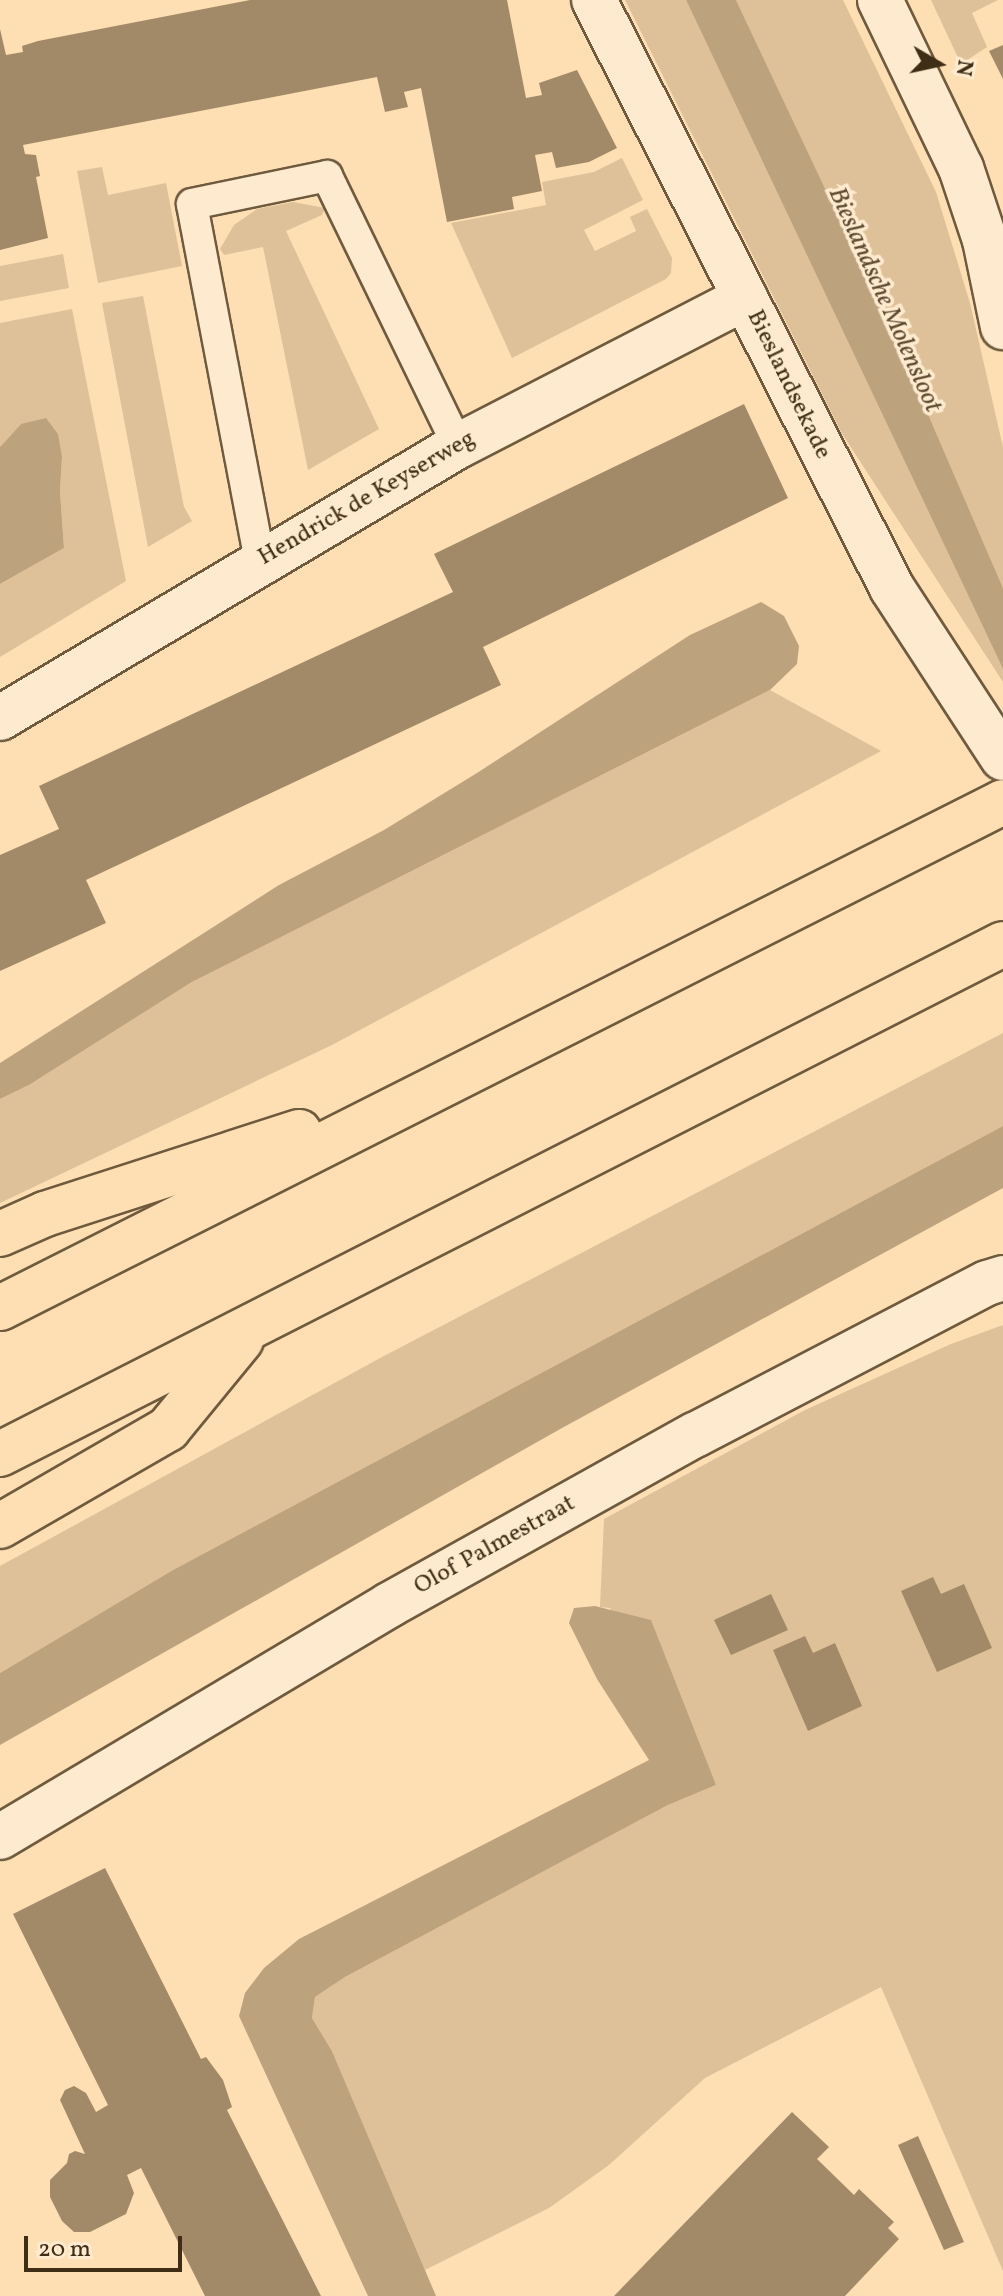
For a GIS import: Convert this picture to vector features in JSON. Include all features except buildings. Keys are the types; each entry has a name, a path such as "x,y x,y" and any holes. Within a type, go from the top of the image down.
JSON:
{"highway":[{"path":"0,1308 1003,802"},
{"path":"0,1454 1003,944"},
{"path":"0,1234 45,1214 431,1090"},
{"path":"0,1526 168,1429 250,1329"}],"street":[{"name":"Bieslandsekade","path":"594,0 892,588 1003,758"},
{"path":"880,0 961,168 989,201 1003,327"},
{"name":"Hendrick de Keyserweg","path":"0,718 458,446 745,298"},
{"name":"Olof Palmestraat","path":"0,1837 389,1605 695,1435 987,1283 1003,1278"}],"lane":[{"path":"260,561 192,204 327,176 458,446"}],"shaded area":[{"path":"625,0 686,0 1003,669 1003,682 841,432"},
{"path":"686,0 736,0 890,326 1003,588 1003,669"},
{"path":"736,0 843,0 936,192 970,303 1003,447 1003,588 890,326"},
{"path":"931,0 998,0 972,13 987,47 961,64"},
{"path":"622,158 643,200 584,230 595,251 636,231 630,217 647,209 672,258 671,273 666,279 512,358 451,223 546,205 542,182 594,172"},
{"path":"102,167 108,195 166,183 182,266 98,283 77,171"},
{"path":"293,202 325,208 322,215 286,231 379,429 308,470 263,247 224,255 220,249 234,225 257,209"},
{"path":"63,254 69,288 0,301 0,266"},
{"path":"143,296 184,507 192,521 148,547 102,303"},
{"path":"72,309 126,581 0,657 0,584 64,548 60,491 62,457 21,424 0,447 0,323"},
{"path":"46,418 58,434 62,457 60,491 64,548 0,584 0,447 21,424"},
{"path":"761,602 784,616 799,646 797,664 770,690 192,982 29,1085 0,1099 0,1063 279,885 384,830 477,773 690,635"},
{"path":"770,690 881,751 332,1045 0,1203 0,1099 29,1085 192,982"},
{"path":"1003,1033 1003,1126 173,1570 0,1673 0,1566 382,1357"},
{"path":"1003,1126 1003,1188 562,1428 0,1745 0,1673 173,1570"},
{"path":"1003,1325 1003,2271 881,1987 705,2078 609,2165 549,2208 425,2270 332,2051 312,2018 315,1997 345,1977 668,1805 716,1785 610,1608 600,1607 604,1519 805,1410 951,1344"},
{"path":"595,1606 651,1620 716,1785 668,1805 345,1977 315,1997 312,2018 332,2051 436,2296 368,2296 239,2016 245,1993 264,1968 299,1939 649,1760 597,1679 569,1623 574,1608"}],"water label":[{"name":"Bieslandsche Molensloot","path":"884,300"}]}
